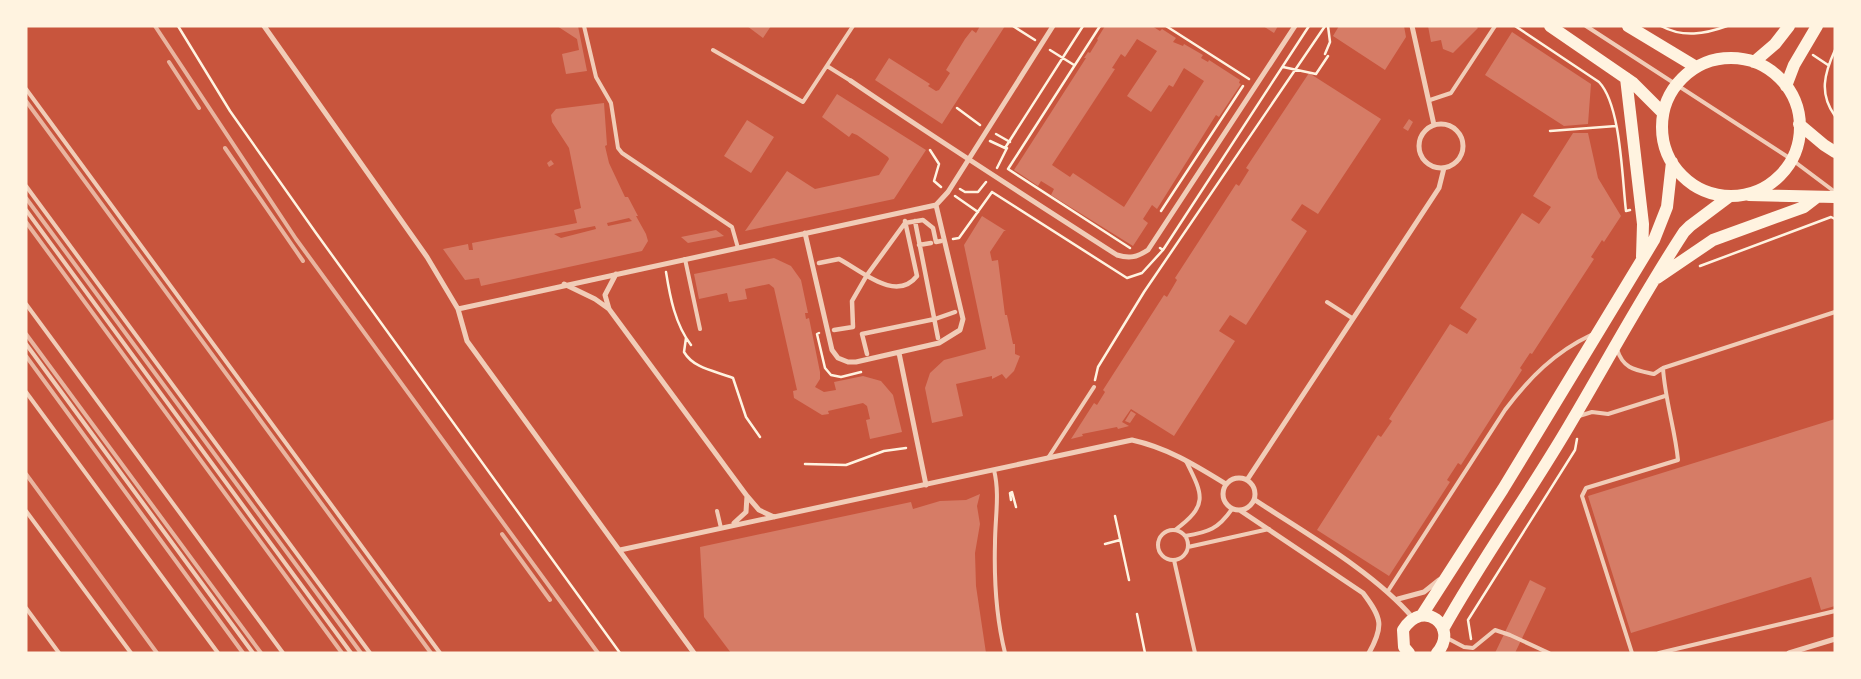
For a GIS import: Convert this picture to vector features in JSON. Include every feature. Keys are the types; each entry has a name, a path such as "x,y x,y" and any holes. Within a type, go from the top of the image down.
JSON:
{"main road":[{"path":"1550,26 1626,78 1663,113"},
{"path":"1754,62 1775,44 1789,26"},
{"path":"1786,86 1794,64 1817,26"},
{"path":"1633,27 1696,67"},
{"path":"1438,653 1444,633 1467,585 1490,552 1573,419 1651,282 1684,232 1714,208 1736,195 1771,183 1787,168 1791,160 1796,148 1799,124 1793,98 1786,86 1772,72 1754,62 1735,58 1715,60 1696,67 1676,85 1663,113 1662,130 1665,147 1672,162 1683,176 1694,185 1713,194 1736,195 1816,197 1835,197"},
{"path":"1626,78 1643,224 1642,258"},
{"path":"1799,124 1835,152"},
{"path":"1405,651 1403,630 1417,616 1503,489 1654,240 1665,214 1672,162"},
{"path":"1651,282 1714,240 1804,207 1816,197"},
{"path":"1417,616 1435,618 1444,633"}],"street":[{"path":"264,26 427,257 458,309 467,341 694,653"},
{"path":"458,309 564,284 936,205 948,192 1053,26"},
{"path":"851,81 937,140 969,158 1117,255 1127,258 1139,256 1148,250 1295,26"},
{"path":"1412,26 1430,100 1434,125"},
{"path":"1441,124 1454,128 1463,145 1459,158 1455,163 1444,168 1437,168 1425,162 1419,150 1420,138 1434,125 1441,124"},
{"path":"1247,480 1438,188 1444,168"},
{"path":"806,233 832,350 838,358 848,362 856,362 899,353 940,344 953,337 960,330 963,319 936,205"},
{"path":"852,327 852,301 867,275 905,222 923,220 933,228 936,242 941,241"},
{"path":"914,221 936,319 938,338"},
{"path":"819,263 839,259 887,286 898,288 910,284 917,276 905,222"},
{"path":"920,245 931,243"},
{"path":"609,309 605,295 616,274"},
{"path":"564,284 595,299 609,309 747,496 759,510 775,517"},
{"path":"862,334 936,319 956,312"},
{"path":"834,330 852,327 862,334 867,354"},
{"path":"899,353 926,485"},
{"path":"620,550 1132,440 1158,446 1226,484"},
{"path":"1242,511 1247,509 1255,500 1254,487 1247,480 1233,479 1226,484 1223,498 1232,509 1242,511 1363,593 1377,611 1379,634 1369,653"},
{"path":"724,527 738,521 746,512 747,496"},
{"path":"1255,500 1388,591 1417,616"},
{"path":"1398,599 1424,592 1447,573"},
{"path":"1789,653 1835,639"}],"lane":[{"path":"584,26 596,77 611,103 618,148 622,153 732,227 738,248"},
{"path":"713,50 803,102 852,26"},
{"path":"1430,100 1451,94 1494,26"},
{"path":"1586,26 1791,160 1835,192"},
{"path":"827,66 851,81"},
{"path":"26,89 440,653"},
{"path":"26,186 370,653"},
{"path":"26,210 351,653"},
{"path":"686,259 700,329"},
{"path":"1327,302 1352,318"},
{"path":"26,304 283,653"},
{"path":"1615,345 1621,360 1636,371 1654,374 1664,368 1835,312"},
{"path":"1388,591 1505,410 1525,384 1557,354 1600,330"},
{"path":"26,344 253,653"},
{"path":"1632,653 1582,496 1586,488 1678,460 1676,433 1665,396 1664,368"},
{"path":"1048,458 1094,387"},
{"path":"26,392 218,653"},
{"path":"1573,419 1592,412 1608,414 1665,396"},
{"path":"1184,459 1199,487 1199,508 1192,517 1175,530 1164,532 1158,542 1161,554 1165,558 1174,560 1182,557 1188,547 1185,536"},
{"path":"994,470 998,485 995,546 997,611 1005,653"},
{"path":"1175,530 1185,536 1207,533 1223,522 1232,509"},
{"path":"26,511 131,653"},
{"path":"717,511 724,527"},
{"path":"1188,547 1270,529"},
{"path":"1174,560 1195,653"},
{"path":"26,608 59,653"},
{"path":"1659,653 1835,610"},
{"path":"1444,633 1464,647 1473,648 1495,630 1549,653"},
{"path":"1690,646 1692,653"}],"path":[{"path":"178,26 230,110 310,225 620,653"},
{"path":"1013,26 1035,40"},
{"path":"983,136 1005,148 1083,26"},
{"path":"1004,174 1100,26"},
{"path":"1166,26 1256,84"},
{"path":"1152,244 1163,250 1309,26"},
{"path":"1283,67 1316,74 1327,55 1330,42 1327,26"},
{"path":"1094,387 1098,368 1144,292 1327,26"},
{"path":"1515,26 1599,82 1610,98 1616,126 1626,211 1638,210"},
{"path":"1661,26 1681,33 1698,35 1727,26"},
{"path":"1050,50 1074,65"},
{"path":"1835,51 1828,65 1823,85 1825,98 1835,116"},
{"path":"1810,53 1828,65"},
{"path":"956,108 980,125"},
{"path":"1550,131 1616,126"},
{"path":"995,134 1010,142"},
{"path":"930,150 940,164 934,181 941,186"},
{"path":"1008,169 1135,250"},
{"path":"952,239 959,238 996,186"},
{"path":"955,196 978,212"},
{"path":"1693,269 1833,217"},
{"path":"666,270 677,319 686,338 692,345"},
{"path":"686,338 684,352 688,359 715,373 733,378 746,417 760,437"},
{"path":"1473,648 1468,620 1575,450 1578,435"},
{"path":"804,464 846,464 884,451 906,448"},
{"path":"1011,500 1010,493 1012,492 1016,507"},
{"path":"1115,516 1129,580"},
{"path":"1105,544 1120,540"},
{"path":"1137,614 1145,653"}],"building":[{"path":"557,26 578,26 587,71 566,74 562,54 579,50 577,39"},
{"path":"747,26 771,26 763,38"},
{"path":"980,26 1005,26 942,124 875,80 889,58 930,84 928,86 936,91 939,90 950,73 946,70 965,39 972,30 976,33"},
{"path":"1105,26 1152,26 1160,31 1162,29 1176,38 1173,42 1183,46 1184,44 1203,55 1201,58 1208,62 1209,60 1240,80 1239,83 1241,84 1219,117 1216,115 1157,209 1152,205 1143,219 1148,223 1133,246 1051,195 1054,189 1041,181 1038,186 1014,170 1086,58 1084,58 1088,52 1090,53","holes":["1137,39 1157,51 1127,96 1151,112 1169,85 1173,87 1184,68 1204,81 1124,207 1073,173 1070,177 1052,165 1115,69 1112,68 1121,54 1125,57"]},
{"path":"1263,26 1278,26 1274,33"},
{"path":"1339,26 1404,26 1406,37 1385,70 1333,36"},
{"path":"1428,26 1476,26 1478,28 1453,53 1443,49 1441,40 1431,42"},
{"path":"1512,32 1591,84 1588,124 1564,126 1485,75"},
{"path":"1309,73 1381,119 1318,214 1302,204 1291,220 1307,231 1246,325 1230,315 1219,331 1235,341 1174,436 1131,409 1122,422 1129,426 1082,434 1083,436 1071,439 1094,403 1097,405 1105,392 1103,390 1164,295 1167,297 1177,280 1175,278 1236,184 1239,186 1249,170 1246,168"},
{"path":"837,94 926,150 894,199 745,231 787,171 815,189 879,175 889,159 888,157 857,135 852,133 849,137 822,117"},
{"path":"604,103 607,145 605,146 609,163 625,197 628,197 638,216 636,216 648,241 642,251 481,286 479,278 465,280 443,249 468,244 469,250 473,250 472,243 577,223 574,210 581,208 569,148 552,122 551,115 556,109","holes":["629,218 632,221 608,226 607,223","595,226 596,229 561,238 554,234"]},
{"path":"1409,119 1413,122 1408,131 1403,128"},
{"path":"747,120 774,137 751,173 724,156"},
{"path":"1573,133 1588,133 1598,178 1621,216 1604,242 1602,240 1591,257 1594,259 1532,354 1530,353 1520,368 1522,370 1461,465 1458,463 1447,480 1450,482 1389,576 1317,530 1378,435 1381,437 1392,421 1389,419 1450,324 1467,334 1477,319 1460,308 1522,213 1539,224 1551,207 1533,196"},
{"path":"551,160 554,164 549,167 547,163"},
{"path":"982,216 1006,231 1004,231 990,252 992,261 998,260 1005,315 1007,315 1013,344 1015,344 1015,354 1020,356 1014,371 1006,379 1002,374 992,379 992,376 956,384 963,416 932,423 925,388 930,373 944,360 986,349 964,245"},
{"path":"716,230 724,236 688,243 681,237"},
{"path":"774,258 791,266 801,280 808,313 805,313 806,319 809,318 820,372 820,379 815,387 824,392 836,390 834,382 863,376 881,381 893,395 902,432 870,439 866,420 870,419 867,406 863,403 828,411 829,414 822,415 794,398 793,391 797,390 774,288 769,284 745,289 747,299 729,302 727,293 699,299 694,274"},
{"path":"1131,411 1136,414 1130,423 1125,421"},
{"path":"1835,419 1835,606 1821,610 1811,577 1631,633 1588,496"},
{"path":"980,494 977,506 980,524 975,553 976,586 986,653 731,653 704,617 700,547 911,502 913,509 940,501 966,500"},
{"path":"1530,580 1546,588 1515,653 1495,653"}],"railway":[{"path":"155,26 296,239 598,653"},
{"path":"169,62 199,108"},
{"path":"26,101 431,653"},
{"path":"225,148 303,261"},
{"path":"26,198 361,653"},
{"path":"26,222 342,653"},
{"path":"26,334 261,653"},
{"path":"26,356 243,653"},
{"path":"26,474 157,653"},
{"path":"502,534 550,600"}]}
